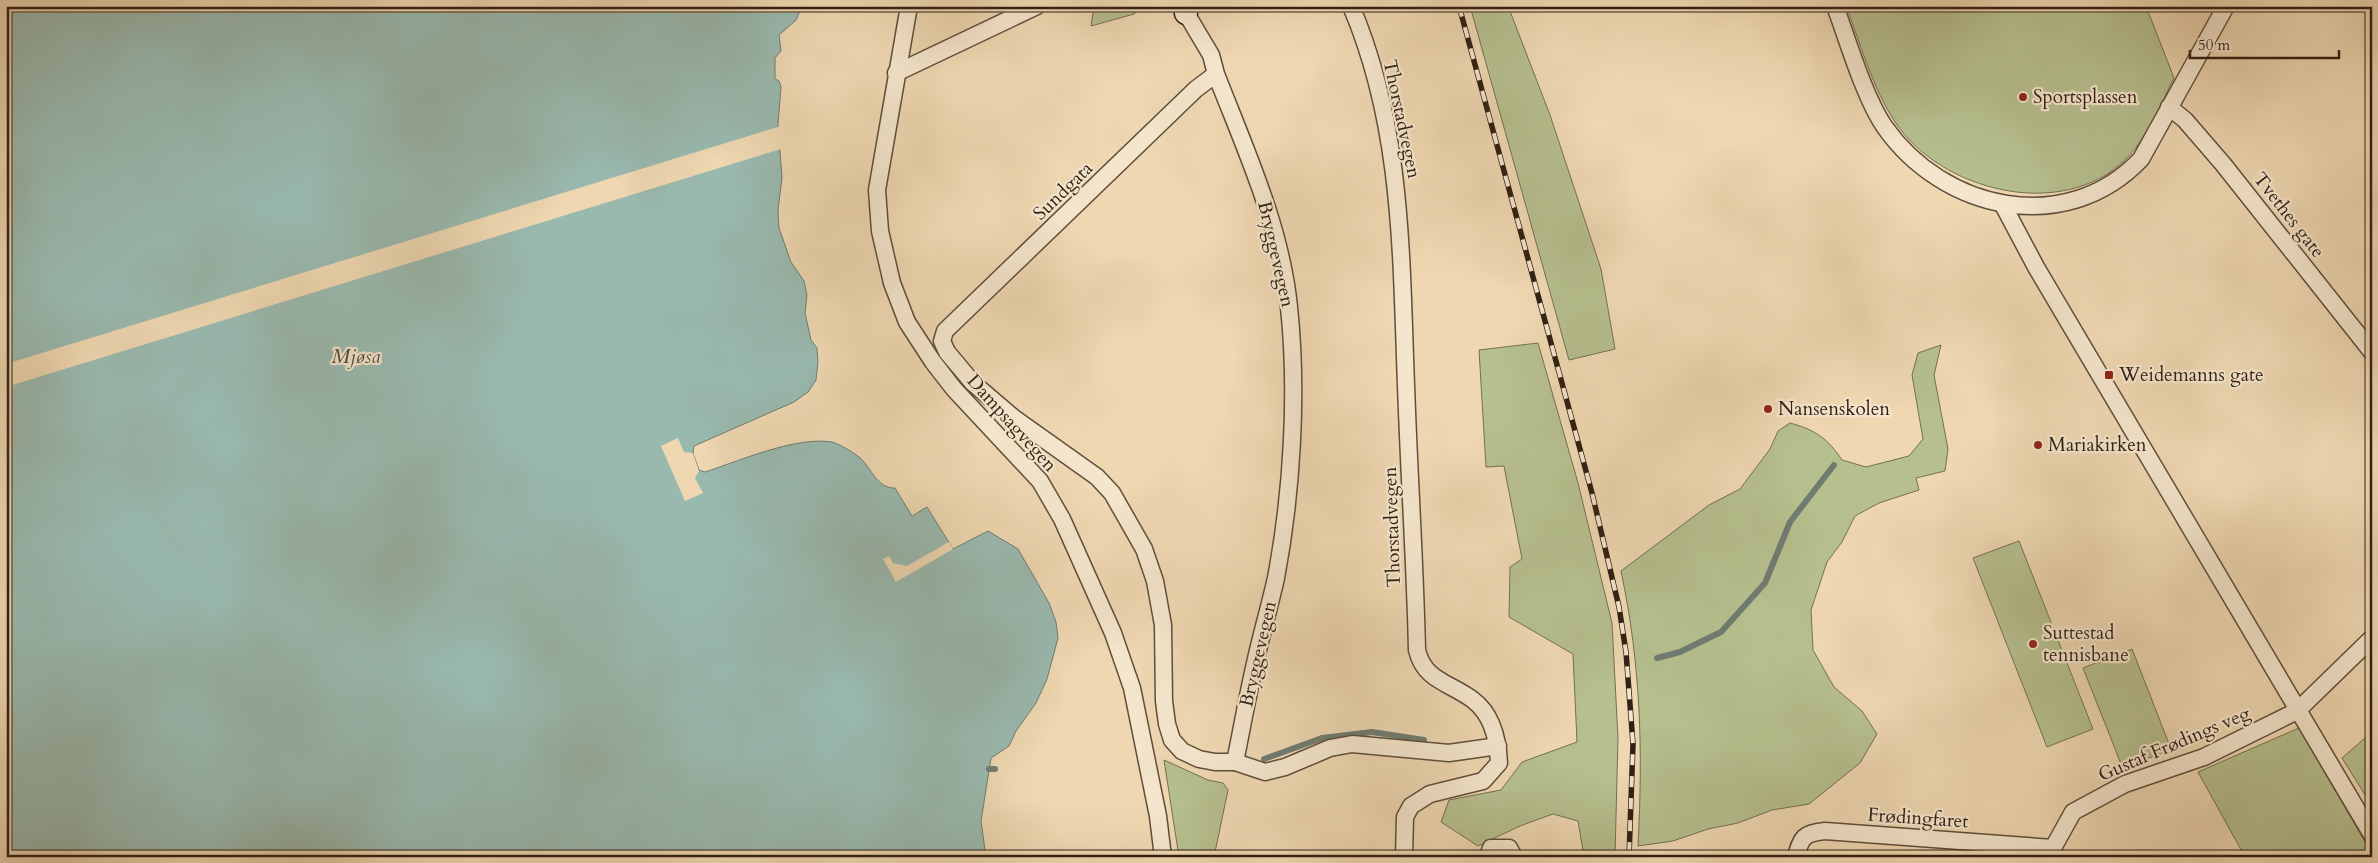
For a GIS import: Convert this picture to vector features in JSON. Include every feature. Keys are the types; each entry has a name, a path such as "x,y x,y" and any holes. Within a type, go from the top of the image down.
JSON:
{"street":[{"name":"Dampsagvegen","path":"908,6 877,190 880,231 892,283 907,322 933,362 954,389 1040,480 1062,519 1113,633 1132,688 1153,789 1163,857"},
{"path":"896,74 1036,6"},
{"name":"Thorstadvegen","path":"1351,6 1380,91 1394,161 1400,250 1417,650 1420,662 1438,681 1475,701 1492,725 1498,746"},
{"path":"1835,6 1875,108 1896,142 1908,154 1942,179 1963,191 2003,205 2053,204 2096,192 2116,181 2141,159 2226,6"},
{"name":"Bryggevegen","path":"1186,10 1210,55 1261,190 1280,254 1289,307 1292,387 1288,494 1278,560 1235,762"},
{"name":"Sundgata","path":"1216,74 1196,89 945,331 942,341 947,352 973,383 1021,422 1097,476 1112,494 1144,549 1156,581 1162,625 1164,701 1167,724 1172,740 1182,751 1199,759 1214,762 1235,762"},
{"name":"Tvethes gate","path":"2169,107 2185,120 2223,164 2372,352"},
{"path":"2003,205 2036,267 2372,835"},
{"name":"Gustaf Frødings veg","path":"2050,852 2073,812 2125,784 2204,757 2297,711 2372,638"},
{"path":"1235,762 1265,772 1285,767 1330,748 1352,744 1449,753 1498,746 1499,763 1483,781 1430,794 1412,806 1405,817 1404,857"},
{"name":"Frødingfaret","path":"1796,857 1800,841 1811,832 1825,831 2050,852"},
{"path":"1488,857 1491,848 1501,846 1509,848 1514,857"}],"green space":[{"path":"1094,6 1144,6 1134,14 1091,26"},
{"path":"1470,6 1508,6 1550,115 1601,269 1615,349 1569,360"},
{"name":"Sportsplassen","path":"1846,6 2146,6 2174,78 2141,141 2126,159 2100,178 2069,190 2037,193 2004,190 1971,181 1942,166 1916,146 1895,122 1867,66"},
{"path":"1538,343 1578,483 1612,623 1618,738 1615,857 1584,857 1578,821 1553,814 1520,826 1478,846 1441,822 1449,800 1501,790 1522,762 1577,742 1573,654 1509,617 1510,567 1522,559 1504,466 1486,467 1479,350"},
{"path":"1941,345 1934,375 1948,449 1945,471 1916,478 1919,490 1879,503 1855,516 1842,542 1827,562 1811,610 1813,650 1834,687 1862,711 1877,734 1860,763 1809,804 1772,810 1738,823 1708,829 1673,841 1638,846 1640,811 1639,708 1633,641 1621,571 1709,505 1740,489 1770,449 1778,431 1790,423 1820,436 1832,446 1842,460 1866,467 1909,456 1923,439 1912,375 1918,353"},
{"name":"Suttestad tennisbane","path":"2019,541 2093,729 2047,747 1973,558"},
{"path":"2132,649 2171,749 2123,769 2083,668"},
{"path":"2299,728 2372,857 2245,857 2198,772"},
{"path":"2372,732 2372,806 2342,758"},
{"path":"1164,760 1208,780 1223,783 1228,790 1214,857 1179,857"}],"water":[{"name":"Mjøsa","path":"6,6 802,6 796,20 779,35 781,51 775,58 775,79 779,81 781,87 778,124 782,178 778,210 779,228 791,262 804,281 807,295 805,313 811,340 817,348 816,380 808,392 794,402 694,446 693,453 699,470 705,472 785,446 818,441 832,442 846,448 859,457 883,485 895,488 912,516 927,507 953,549 988,531 1018,549 1049,603 1056,622 1058,638 1047,679 1036,703 1016,731 1009,746 991,758 981,821 986,857 6,857"}],"pier":[{"path":"781,126 781,149 6,387 6,364"},
{"path":"678,438 684,452 693,453 699,471 695,478 703,493 685,501 661,446"},
{"path":"949,542 953,549 896,582 883,559 889,556 893,563 907,566"}],"waterway":[{"path":"1657,658 1680,652 1721,632 1765,583 1790,522 1834,465"},
{"path":"1264,759 1322,738 1372,732 1424,740"},
{"path":"989,769 995,769"}],"railway":[{"path":"1459,6 1592,493 1619,607 1626,652 1633,744 1629,857"}],"place":[{"name":"Sportsplassen","path":"2023,97"},
{"name":"Weidemanns gate","path":"2109,375"},
{"name":"Nansenskolen","path":"1768,409"},
{"name":"Mariakirken","path":"2038,445"},
{"name":"Suttestad tennisbane","path":"2033,644"}]}
